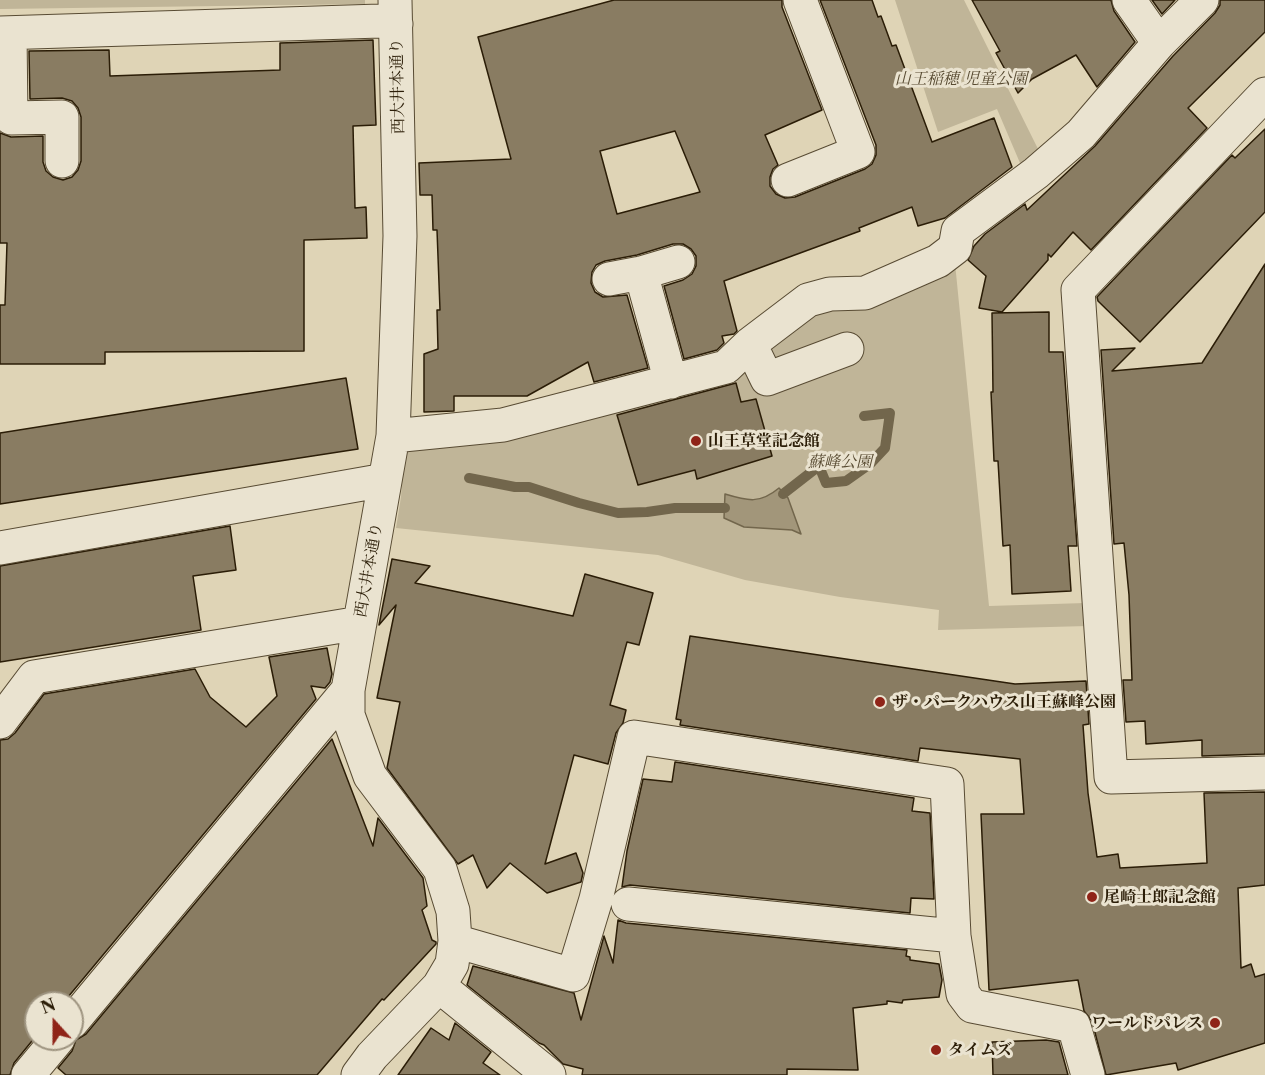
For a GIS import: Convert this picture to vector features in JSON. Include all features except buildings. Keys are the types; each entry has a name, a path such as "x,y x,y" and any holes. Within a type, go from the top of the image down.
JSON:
{"street":[{"path":"788,180 858,152 800,0"},
{"path":"1129,0 1159,43"},
{"path":"393,436 503,424 726,367 750,344 808,300 830,294 865,293 938,261 955,248 958,231 1036,173 1081,134 1159,43 1202,0"},
{"path":"62,161 62,117 11,118 5,33 380,21 396,12"},
{"name":"西大井本通り","path":"358,1075 372,1056 439,986 452,964 455,941 453,911 440,869 370,776 348,715 348,690 393,436 400,236 396,12"},
{"path":"1265,94 1078,290 1111,777 1265,773"},
{"path":"609,279 641,273 678,262"},
{"path":"641,273 671,382"},
{"path":"750,344 767,379 847,349"},
{"path":"0,548 386,480"},
{"path":"0,722 34,677 360,623"},
{"path":"84,1008 348,690"},
{"path":"455,941 573,975 596,899 634,737 947,784 954,936 963,994 972,1006 1074,1026 1088,1075"},
{"path":"628,904 954,936"},
{"path":"439,986 549,1075"},
{"path":"28,1075 48,1051"}],"green space":[{"path":"0,0 365,0 365,4 0,9"},
{"name":"山王稲穂 児童公園","path":"895,0 964,0 1043,159 1023,170 997,109 938,132"},
{"name":"蘇峰公園","path":"955,263 989,606 1085,603 1087,626 938,630 939,610 840,597 745,580 658,555 396,528 404,452 500,439 731,379 807,314"}],"shaded area":[{"path":"779,488 788,498 801,534 792,530 744,527 724,518 725,494 754,500 766,497"}],"waterway":[{"path":"783,494 819,466 826,483 846,481 870,464 885,448 890,413 864,416"},
{"path":"469,478 515,487 529,487 618,513 675,508 725,508"}],"place":[{"name":"山王草堂記念館","path":"696,441"},
{"name":"ザ・パークハウス山王蘇峰公園","path":"880,702"},
{"name":"尾崎士郎記念館","path":"1092,897"},
{"name":"ワールドパレス","path":"1215,1023"},
{"name":"タイムズ","path":"936,1050"}]}
